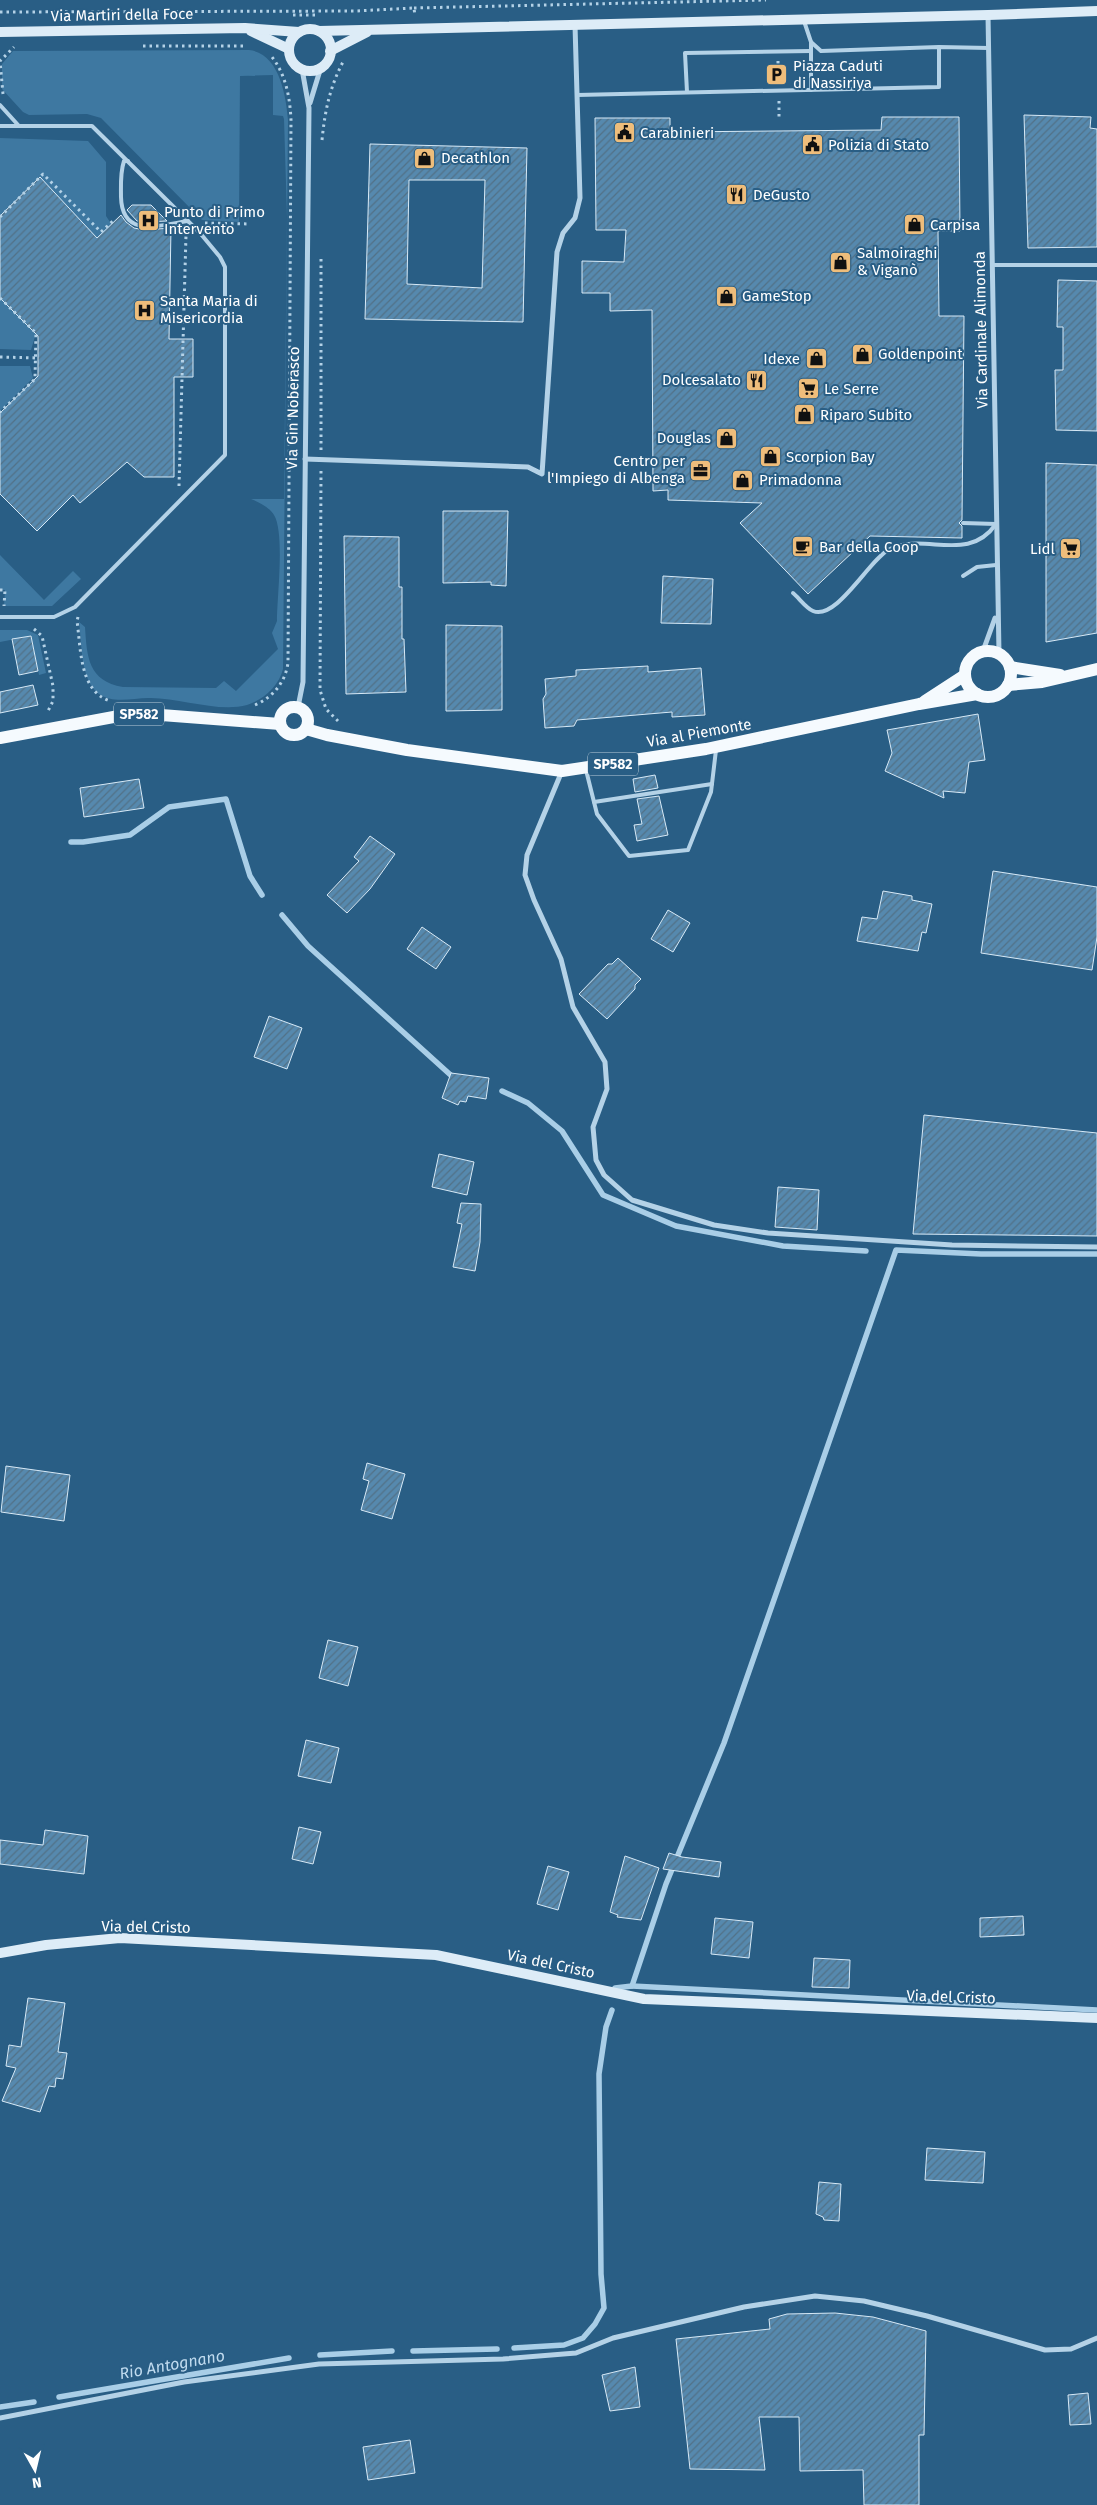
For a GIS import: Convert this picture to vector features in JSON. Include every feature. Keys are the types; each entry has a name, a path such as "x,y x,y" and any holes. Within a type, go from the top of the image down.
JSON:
{"main road":[{"path":"319,31 328,39 330,51 326,62 320,68 310,71 302,69 293,62 289,49 293,37 299,32 309,29 319,31 803,20 1097,10"},
{"name":"Via Martiri della Foce","path":"0,32 245,28 299,32"},
{"name":"Via Martiri della Foce","path":"245,28 289,49"},
{"path":"330,51 355,37 375,29"},
{"path":"983,651 999,653 1005,658 1012,675 1008,685"},
{"name":"Via al Piemonte","path":"919,704 965,675 969,660 983,651"},
{"name":"Via al Piemonte","path":"1010,667 1068,676"},
{"name":"Via al Piemonte","path":"306,729 327,735 407,750 562,771 717,747 919,704 977,694 986,697 996,696 1008,685 1042,682 1097,669"},
{"path":"965,675 969,688 977,694"},
{"path":"298,708 306,713 308,724 306,729 294,735 284,732 280,724 281,714 286,709 298,708"},
{"name":"SP582","path":"0,738 135,713 280,724"},
{"name":"Via del Cristo","path":"0,1953 46,1945 120,1938 436,1955 644,2000 1097,2018"}],"street":[{"name":"Via Cardinale Alimonda","path":"988,15 996,615 999,653"},
{"path":"305,459 528,467 542,474 557,252 563,233 575,218 580,198 575,25"},
{"name":"Via Gin Noberasco","path":"309,108 320,68"},
{"name":"Via Gin Noberasco","path":"298,708 303,682 309,108 302,69"},
{"path":"983,651 996,615"},
{"path":"562,771 527,855 526,875 534,900 561,959 573,1007 605,1062 607,1090 594,1127 596,1160 604,1175 632,1200 714,1225 768,1233 952,1246 1097,1247"},
{"path":"0,2418 184,2382 319,2364 503,2359 576,2353 614,2338 734,2309 815,2296 873,2303 1045,2350 1071,2349 1097,2338"}],"lane":[{"path":"803,20 811,42 812,90"},
{"path":"811,42 821,51 940,47 989,48"},
{"path":"577,95 939,88 940,47"},
{"path":"687,92 686,53 811,51"},
{"path":"0,104 19,126"},
{"path":"0,126 92,126 188,221 220,257 225,267 225,455 74,607 54,617 0,617"},
{"path":"128,161 124,162 121,170 124,214 135,225 148,228 188,221"},
{"path":"992,265 1097,265"},
{"path":"963,523 996,524"},
{"path":"793,593 812,611 821,612 834,606 889,549 903,546 971,545 990,533 996,524"},
{"path":"963,576 977,567 996,565"},
{"path":"585,767 597,814 629,856 688,850 712,784 717,747"},
{"path":"594,802 712,784"}],"path":[{"path":"0,12 356,10 766,0"},
{"path":"414,8 415,28"},
{"path":"7,99 0,88 0,61 10,49 19,46"},
{"path":"137,46 254,46"},
{"path":"248,708 264,701 276,690 285,677 288,663 291,120 289,96 282,73 278,65 266,52"},
{"path":"322,141 329,94 333,80 346,56"},
{"path":"0,216 43,174 101,232 115,218 119,223"},
{"path":"200,221 250,224"},
{"path":"185,482 179,489 187,234"},
{"path":"321,256 320,690 326,709 340,722"},
{"path":"0,412 35,379 37,358 36,334 1,301"},
{"path":"0,358 37,358"},
{"path":"0,590 5,590 4,606 13,606"},
{"path":"80,614 77,621 88,681 98,695 117,702"},
{"path":"26,628 35,629 40,632 53,686 53,702 50,710 44,714"}],"shaded area":[{"path":"249,50 259,53 274,67 283,88 288,120 283,669 278,681 269,692 253,703 236,707 211,706 160,698 110,699 99,694 88,680 83,661 79,622 85,627 89,658 96,673 111,684 123,687 216,688 224,681 236,691 278,649 272,633 277,621 279,582 280,550 277,524 274,515 269,510 251,499 284,499 287,217 284,119 283,116 273,115 273,75 240,76 239,222 202,220 101,118 87,114 29,115 23,112 2,89 2,64 13,51"},
{"path":"0,138 88,141 106,162 106,216 112,225 97,238 0,216"},
{"path":"0,298 36,333 31,350 0,349"},
{"path":"0,366 30,366 33,378 0,411"},
{"path":"0,555 44,600 73,571 81,579 52,606 4,606 5,590 0,590"},
{"path":"0,630 27,630 38,635 46,673 39,675 31,636 0,642"}],"building":[{"path":"1024,115 1091,117 1090,128 1097,129 1097,247 1028,248"},
{"name":"Le Serre","path":"882,117 959,117 960,231 938,231 939,316 964,316 962,520 959,523 962,526 962,538 870,536 808,594 740,523 762,503 668,500 668,490 653,491 652,310 610,311 610,293 582,293 582,261 624,262 626,230 596,230 595,118 670,118 670,132 881,130"},
{"path":"370,144 527,148 523,322 365,319","holes":["409,180 485,180 482,288 407,284"]},
{"path":"40,177 97,238 121,215 134,228 144,230 171,228 169,339 193,339 193,377 174,377 174,477 144,477 127,462 80,503 73,495 37,531 0,494 0,413 38,376 38,336 0,298 0,216"},
{"path":"132,205 151,205 167,221 137,221 127,210"},
{"path":"1058,280 1097,281 1097,431 1056,430 1055,370 1063,370 1063,327 1057,327"},
{"name":"Lidl","path":"1046,463 1097,465 1097,633 1046,642"},
{"path":"443,511 508,511 506,586 491,585 491,582 443,583"},
{"path":"344,536 399,537 399,587 402,587 402,639 404,639 406,692 346,694"},
{"path":"663,576 713,579 711,624 661,623"},
{"path":"446,625 502,626 502,710 446,711"},
{"path":"31,636 38,671 19,675 12,639"},
{"path":"648,666 648,672 701,668 705,715 672,717 672,712 577,720 574,726 545,728 543,699 546,694 545,679 576,676 576,670"},
{"path":"33,685 38,705 0,713 0,692"},
{"path":"978,714 985,760 969,762 965,793 943,791 944,798 885,771 892,753 887,730"},
{"path":"655,775 658,788 635,792 633,779"},
{"path":"139,779 144,808 84,817 80,788"},
{"path":"659,796 668,835 637,841 634,825 642,824 637,799"},
{"path":"370,836 395,854 370,889 347,913 327,895 359,861 354,857"},
{"path":"993,871 1097,887 1097,937 1092,970 981,953"},
{"path":"883,891 912,896 912,900 932,904 926,933 922,932 918,951 857,941 862,917 877,919"},
{"path":"668,910 690,923 673,952 651,939"},
{"path":"422,927 451,947 436,969 407,949"},
{"path":"618,958 641,979 635,985 635,989 607,1019 579,994 608,964 612,964"},
{"path":"269,1016 302,1028 287,1069 254,1057"},
{"path":"451,1073 489,1078 486,1099 468,1096 466,1102 460,1101 458,1105 442,1098"},
{"path":"924,1115 1097,1133 1097,1236 913,1234"},
{"path":"439,1154 474,1162 467,1195 432,1187"},
{"path":"778,1187 819,1190 817,1230 775,1227"},
{"path":"461,1203 481,1204 480,1242 475,1271 453,1267 462,1224 457,1223"},
{"path":"367,1463 405,1474 392,1519 361,1510 369,1481 363,1479"},
{"path":"6,1466 70,1475 64,1521 1,1512"},
{"path":"328,1640 358,1647 348,1686 319,1678"},
{"path":"306,1740 339,1748 331,1783 298,1776"},
{"path":"299,1827 321,1832 313,1864 292,1859"},
{"path":"45,1830 88,1836 84,1874 0,1864 0,1840 43,1845"},
{"path":"669,1853 682,1857 721,1862 719,1877 663,1869"},
{"path":"625,1856 659,1868 641,1920 617,1917 618,1915 610,1912"},
{"path":"548,1866 569,1872 558,1910 537,1904"},
{"path":"1023,1916 1024,1935 980,1937 980,1918"},
{"path":"715,1918 753,1922 749,1958 711,1954"},
{"path":"814,1958 850,1960 849,1988 812,1987"},
{"path":"28,1998 65,2003 58,2052 67,2053 63,2079 56,2078 55,2087 49,2086 40,2112 2,2101 16,2068 6,2066 9,2045 21,2047"},
{"path":"927,2148 985,2152 983,2183 925,2180"},
{"path":"819,2182 841,2184 839,2221 824,2220 823,2217 816,2214"},
{"path":"835,2313 873,2317 926,2331 924,2435 919,2435 919,2505 864,2505 863,2470 800,2471 799,2417 759,2417 765,2470 690,2469 676,2339 770,2329 769,2319 787,2314"},
{"path":"635,2367 640,2407 610,2411 602,2375"},
{"path":"1088,2393 1091,2424 1070,2425 1068,2395"},
{"path":"410,2440 415,2473 368,2480 363,2447"}],"waterway":[{"path":"71,842 130,835 169,807 226,799 250,876 262,895"},
{"path":"282,915 308,946 455,1079"},
{"path":"502,1091 528,1103 562,1131 603,1195 676,1226 783,1246 866,1251"},
{"path":"615,1988 632,1986 666,1884 724,1743 896,1250 981,1254 1097,1254"},
{"path":"632,1986 1097,2010"},
{"path":"514,2348 564,2345 583,2338 595,2324 604,2308 601,2274 599,2074 606,2027 612,2010"},
{"path":"413,2351 497,2349"},
{"path":"320,2355 392,2351"},
{"name":"Rio Antognano","path":"59,2397 289,2358"},
{"name":"Rio Antognano","path":"0,2407 34,2402"}],"place":[{"name":"Piazza Caduti di Nassiriya","path":"777,75"},
{"name":"Carabinieri","path":"624,133"},
{"name":"Polizia di Stato","path":"812,145"},
{"name":"Decathlon","path":"425,158"},
{"name":"DeGusto","path":"737,195"},
{"name":"Punto di Primo Intervento","path":"148,221"},
{"name":"Carpisa","path":"914,225"},
{"name":"Salmoiraghi & Viganò","path":"841,262"},
{"name":"GameStop","path":"726,296"},
{"name":"Santa Maria di Misericordia","path":"144,310"},
{"name":"Goldenpoint","path":"862,354"},
{"name":"Idexe","path":"816,359"},
{"name":"Dolcesalato","path":"757,380"},
{"name":"Le Serre","path":"808,389"},
{"name":"Riparo Subito","path":"804,415"},
{"name":"Douglas","path":"727,438"},
{"name":"Scorpion Bay","path":"770,457"},
{"name":"Centro per l'Impiego di Albenga","path":"701,470"},
{"name":"Primadonna","path":"743,480"},
{"name":"Bar della Coop","path":"803,547"},
{"name":"Lidl","path":"1071,549"}]}
